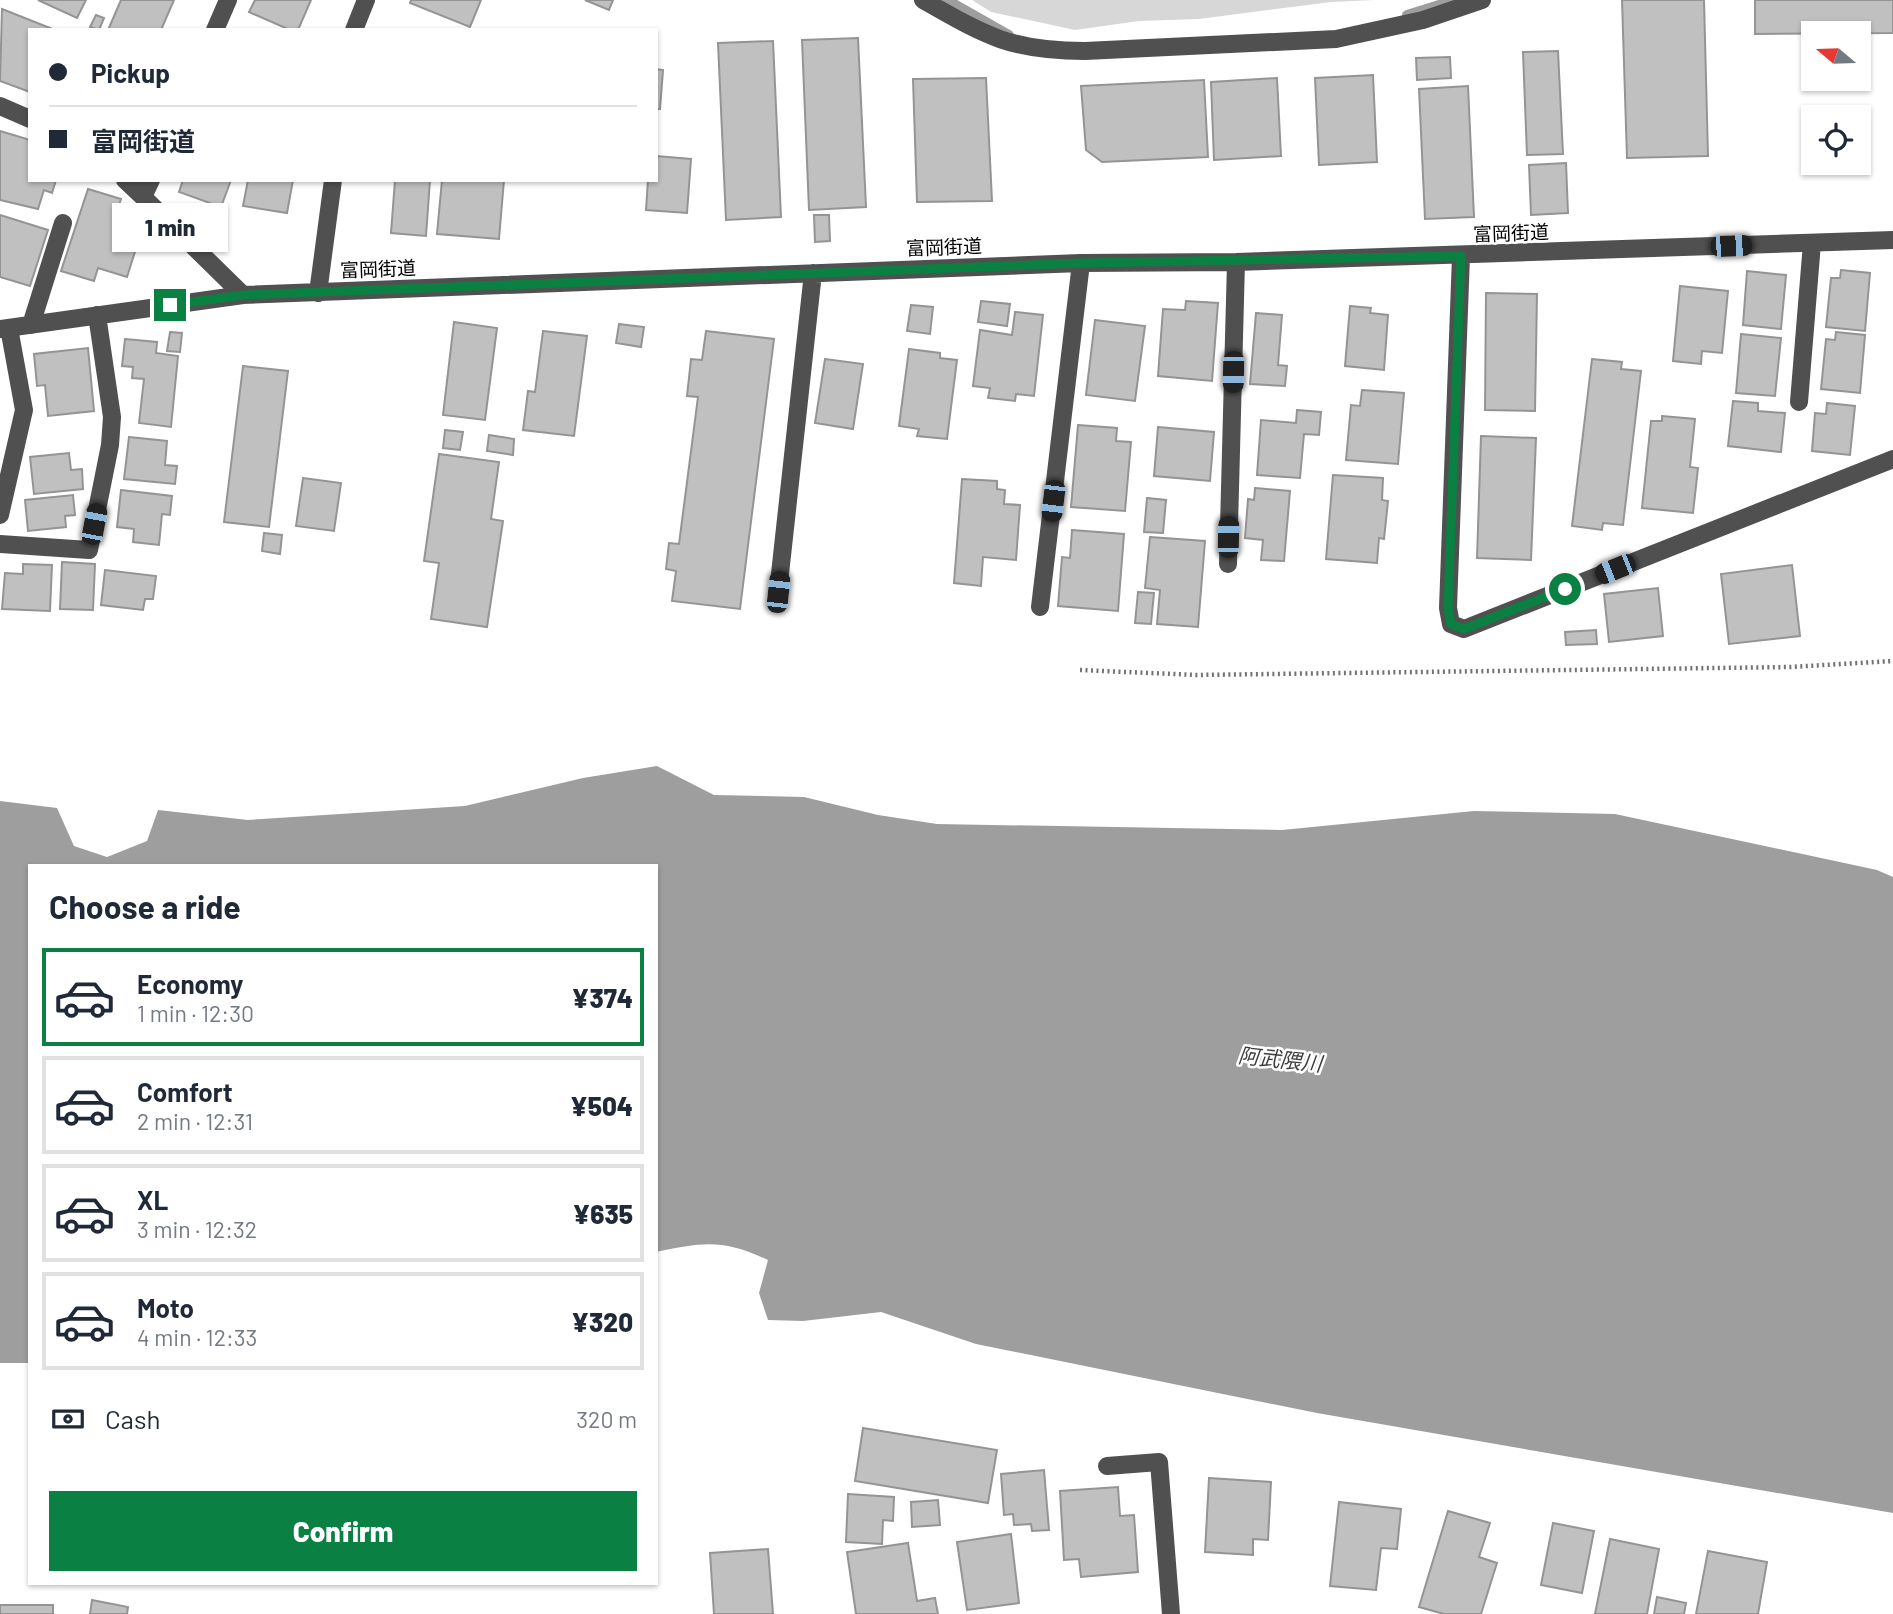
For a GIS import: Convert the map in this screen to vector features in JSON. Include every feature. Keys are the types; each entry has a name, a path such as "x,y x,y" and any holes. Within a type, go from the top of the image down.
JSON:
{"street":[{"path":"216,28 228,0"},
{"path":"355,28 366,0"},
{"path":"923,0 1006,43 1043,51 1085,51 1336,38 1423,20 1482,0"},
{"path":"0,106 28,118"},
{"path":"127,182 243,295"},
{"path":"143,197 149,182"},
{"path":"318,293 333,182"},
{"path":"31,325 63,223"},
{"name":"富岡街道","path":"5,328 243,295 1081,263 1461,256 1893,240"},
{"path":"1799,402 1812,243"},
{"path":"1461,256 1448,608 1451,624 1464,629 1893,459"},
{"path":"1228,564 1236,262"},
{"path":"1040,607 1081,263"},
{"path":"778,592 813,274"},
{"path":"0,544 89,550 110,445 112,417 97,315"},
{"path":"0,515 24,410 5,328"},
{"path":"1107,1466 1159,1462 1171,1614"}],"path":[{"path":"1080,670 1197,675 1790,667 1893,661"}],"shaded area":[{"path":"972,0 1374,0 1331,2 1199,19 1139,21 1075,30 991,12"}],"water":[{"name":"阿武隈川","path":"657,766 714,795 804,797 878,815 937,824 1282,830 1474,811 1615,814 1877,870 1893,877 1893,1513 1317,1413 976,1344 881,1312 803,1321 768,1320 759,1293 768,1260 738,1248 713,1244 658,1252 658,864 28,864 28,1363 0,1363 0,801 57,808 74,846 107,857 147,841 158,810 248,820 465,806 583,778"}],"building":[{"path":"38,0 86,0 77,18"},
{"path":"121,0 174,0 162,28 109,28"},
{"path":"255,0 311,0 299,28 285,28 249,12"},
{"path":"411,0 481,0 470,27 410,3"},
{"path":"585,0 613,0 609,10"},
{"path":"1622,0 1704,0 1708,156 1627,158"},
{"path":"1755,0 1893,0 1893,33 1871,33 1871,21 1801,21 1801,34 1755,34"},
{"path":"2,9 50,28 28,28 28,91 0,81"},
{"path":"96,15 104,18 100,28 90,27"},
{"path":"858,38 866,207 809,210 802,40"},
{"path":"773,41 781,217 726,220 718,43"},
{"path":"1558,51 1563,154 1527,155 1523,52"},
{"path":"1450,57 1451,78 1417,80 1416,58"},
{"path":"658,69 663,70 658,109"},
{"path":"1373,75 1377,162 1319,165 1315,78"},
{"path":"986,78 992,201 917,202 913,79"},
{"path":"1277,78 1281,156 1214,160 1211,82"},
{"path":"1204,80 1208,157 1102,162 1086,150 1081,86"},
{"path":"1468,86 1474,217 1425,219 1419,89"},
{"path":"0,131 28,139 28,182 55,182 52,193 44,190 38,209 0,200"},
{"path":"658,156 691,159 687,213 646,210 648,182 658,182"},
{"path":"1566,163 1568,213 1531,215 1529,165"},
{"path":"182,182 230,182 221,207 179,192"},
{"path":"248,182 293,182 287,213 243,206"},
{"path":"395,182 430,182 426,236 391,233"},
{"path":"442,182 504,182 499,239 437,234"},
{"path":"88,189 121,199 117,211 145,220 127,277 98,268 94,281 61,271"},
{"path":"0,215 48,230 30,286 0,277"},
{"path":"814,215 829,215 830,241 815,242"},
{"path":"1841,270 1870,273 1865,331 1826,327 1831,278 1840,278"},
{"path":"1747,271 1786,275 1781,329 1743,325"},
{"path":"1680,286 1728,291 1722,353 1702,351 1701,364 1673,361"},
{"path":"1486,293 1537,294 1535,411 1485,410"},
{"path":"981,301 1010,304 1007,326 978,322"},
{"path":"1186,301 1218,303 1212,381 1158,376 1163,309 1185,310"},
{"path":"911,305 933,307 930,334 907,331"},
{"path":"1350,306 1371,308 1370,313 1388,315 1384,370 1345,366"},
{"path":"1015,312 1043,315 1034,396 1016,394 1015,401 988,398 990,388 973,386 980,330 1012,335"},
{"path":"1256,313 1282,315 1278,365 1287,366 1285,386 1250,384"},
{"path":"1095,320 1145,326 1135,401 1086,395"},
{"path":"454,322 497,328 485,420 443,415"},
{"path":"619,324 644,327 641,347 616,343"},
{"path":"543,331 587,336 574,436 523,430 528,391 535,392"},
{"path":"706,331 774,339 740,609 672,601 676,571 666,569 669,543 679,544 698,397 687,396 691,359 702,360"},
{"path":"170,332 182,333 180,352 167,351"},
{"path":"1836,332 1865,335 1860,393 1821,389 1826,339 1835,340"},
{"path":"1741,334 1781,338 1775,396 1736,393"},
{"path":"125,339 157,342 156,353 178,356 171,427 139,423 144,379 132,378 133,367 122,366"},
{"path":"88,348 94,411 48,416 45,385 37,386 34,354"},
{"path":"909,349 940,353 940,358 957,360 947,439 917,436 919,429 899,426"},
{"path":"825,359 863,364 853,429 815,423"},
{"path":"1592,359 1622,362 1621,369 1641,371 1623,525 1603,523 1602,530 1572,526"},
{"path":"243,366 288,371 269,527 224,522"},
{"path":"1362,390 1404,393 1398,464 1346,460 1351,405 1360,406"},
{"path":"1733,401 1758,403 1758,411 1785,413 1781,452 1728,446"},
{"path":"1827,403 1855,406 1850,455 1812,451 1815,413 1826,414"},
{"path":"1297,410 1321,412 1319,435 1304,434 1300,478 1257,475 1261,420 1296,423"},
{"path":"1662,416 1695,419 1690,467 1698,468 1693,513 1642,508 1651,421 1662,421"},
{"path":"1078,425 1117,428 1116,441 1131,442 1125,511 1071,507"},
{"path":"1158,427 1214,432 1210,481 1154,476"},
{"path":"445,430 463,432 460,450 443,448"},
{"path":"489,435 514,439 513,455 487,451"},
{"path":"1481,436 1536,438 1531,560 1477,558"},
{"path":"129,437 167,441 165,465 177,466 175,484 124,479"},
{"path":"69,453 71,470 82,469 83,489 34,494 30,457"},
{"path":"439,454 499,462 491,519 503,521 487,627 431,619 439,563 424,561"},
{"path":"1333,475 1383,478 1382,500 1388,501 1384,539 1379,538 1377,563 1326,559"},
{"path":"303,478 341,483 334,531 296,526"},
{"path":"962,479 997,481 997,489 1005,490 1004,504 1020,505 1016,560 983,557 981,586 954,583"},
{"path":"1255,488 1290,491 1284,561 1261,560 1263,540 1245,538 1248,499 1254,500"},
{"path":"121,490 172,496 170,515 162,514 159,545 133,542 134,529 117,527"},
{"path":"73,495 75,515 65,516 66,527 28,531 25,500"},
{"path":"1147,498 1166,500 1163,533 1144,532"},
{"path":"1072,530 1124,534 1118,611 1058,606 1062,557 1070,558"},
{"path":"264,533 282,535 280,554 262,551"},
{"path":"1150,537 1205,541 1198,627 1157,624 1160,590 1145,588"},
{"path":"62,562 95,564 93,610 60,609"},
{"path":"23,564 52,565 50,611 2,609 5,573 23,574"},
{"path":"1792,565 1800,636 1729,644 1721,574"},
{"path":"105,570 156,576 153,599 145,599 143,610 101,605"},
{"path":"1658,588 1663,636 1609,642 1604,594"},
{"path":"1138,592 1154,593 1151,624 1135,623"},
{"path":"1596,630 1597,644 1566,645 1565,632"},
{"path":"863,1428 997,1450 988,1503 855,1481"},
{"path":"1044,1470 1049,1530 1032,1531 1031,1524 1014,1525 1013,1514 1004,1515 1001,1474"},
{"path":"1209,1478 1271,1482 1268,1540 1253,1539 1253,1555 1205,1552"},
{"path":"1118,1487 1120,1516 1134,1515 1138,1572 1081,1577 1079,1559 1064,1560 1060,1491"},
{"path":"848,1494 894,1497 893,1521 883,1520 882,1544 846,1542"},
{"path":"938,1500 940,1525 912,1527 911,1502"},
{"path":"1339,1502 1401,1509 1397,1549 1381,1548 1376,1590 1330,1586"},
{"path":"1448,1511 1490,1523 1479,1557 1497,1563 1481,1614 1444,1614 1419,1607"},
{"path":"1553,1523 1594,1531 1582,1593 1541,1585"},
{"path":"1011,1534 1019,1603 967,1610 957,1542"},
{"path":"1610,1539 1659,1549 1647,1614 1595,1614"},
{"path":"908,1543 917,1601 935,1598 938,1614 856,1614 847,1552"},
{"path":"768,1549 773,1614 714,1614 710,1553"},
{"path":"1708,1551 1767,1562 1758,1614 1696,1614"},
{"path":"1657,1597 1686,1603 1684,1614 1654,1614"},
{"path":"92,1600 128,1607 127,1614 90,1614"},
{"path":"0,1605 53,1605 53,1614 0,1614"}],"waterway":[{"path":"947,0 1009,35"},
{"path":"1407,15 1452,1"}],"route":[{"path":"170,305 243,295 1081,263 1461,256 1448,608 1451,624 1464,629 1565,589"}]}
